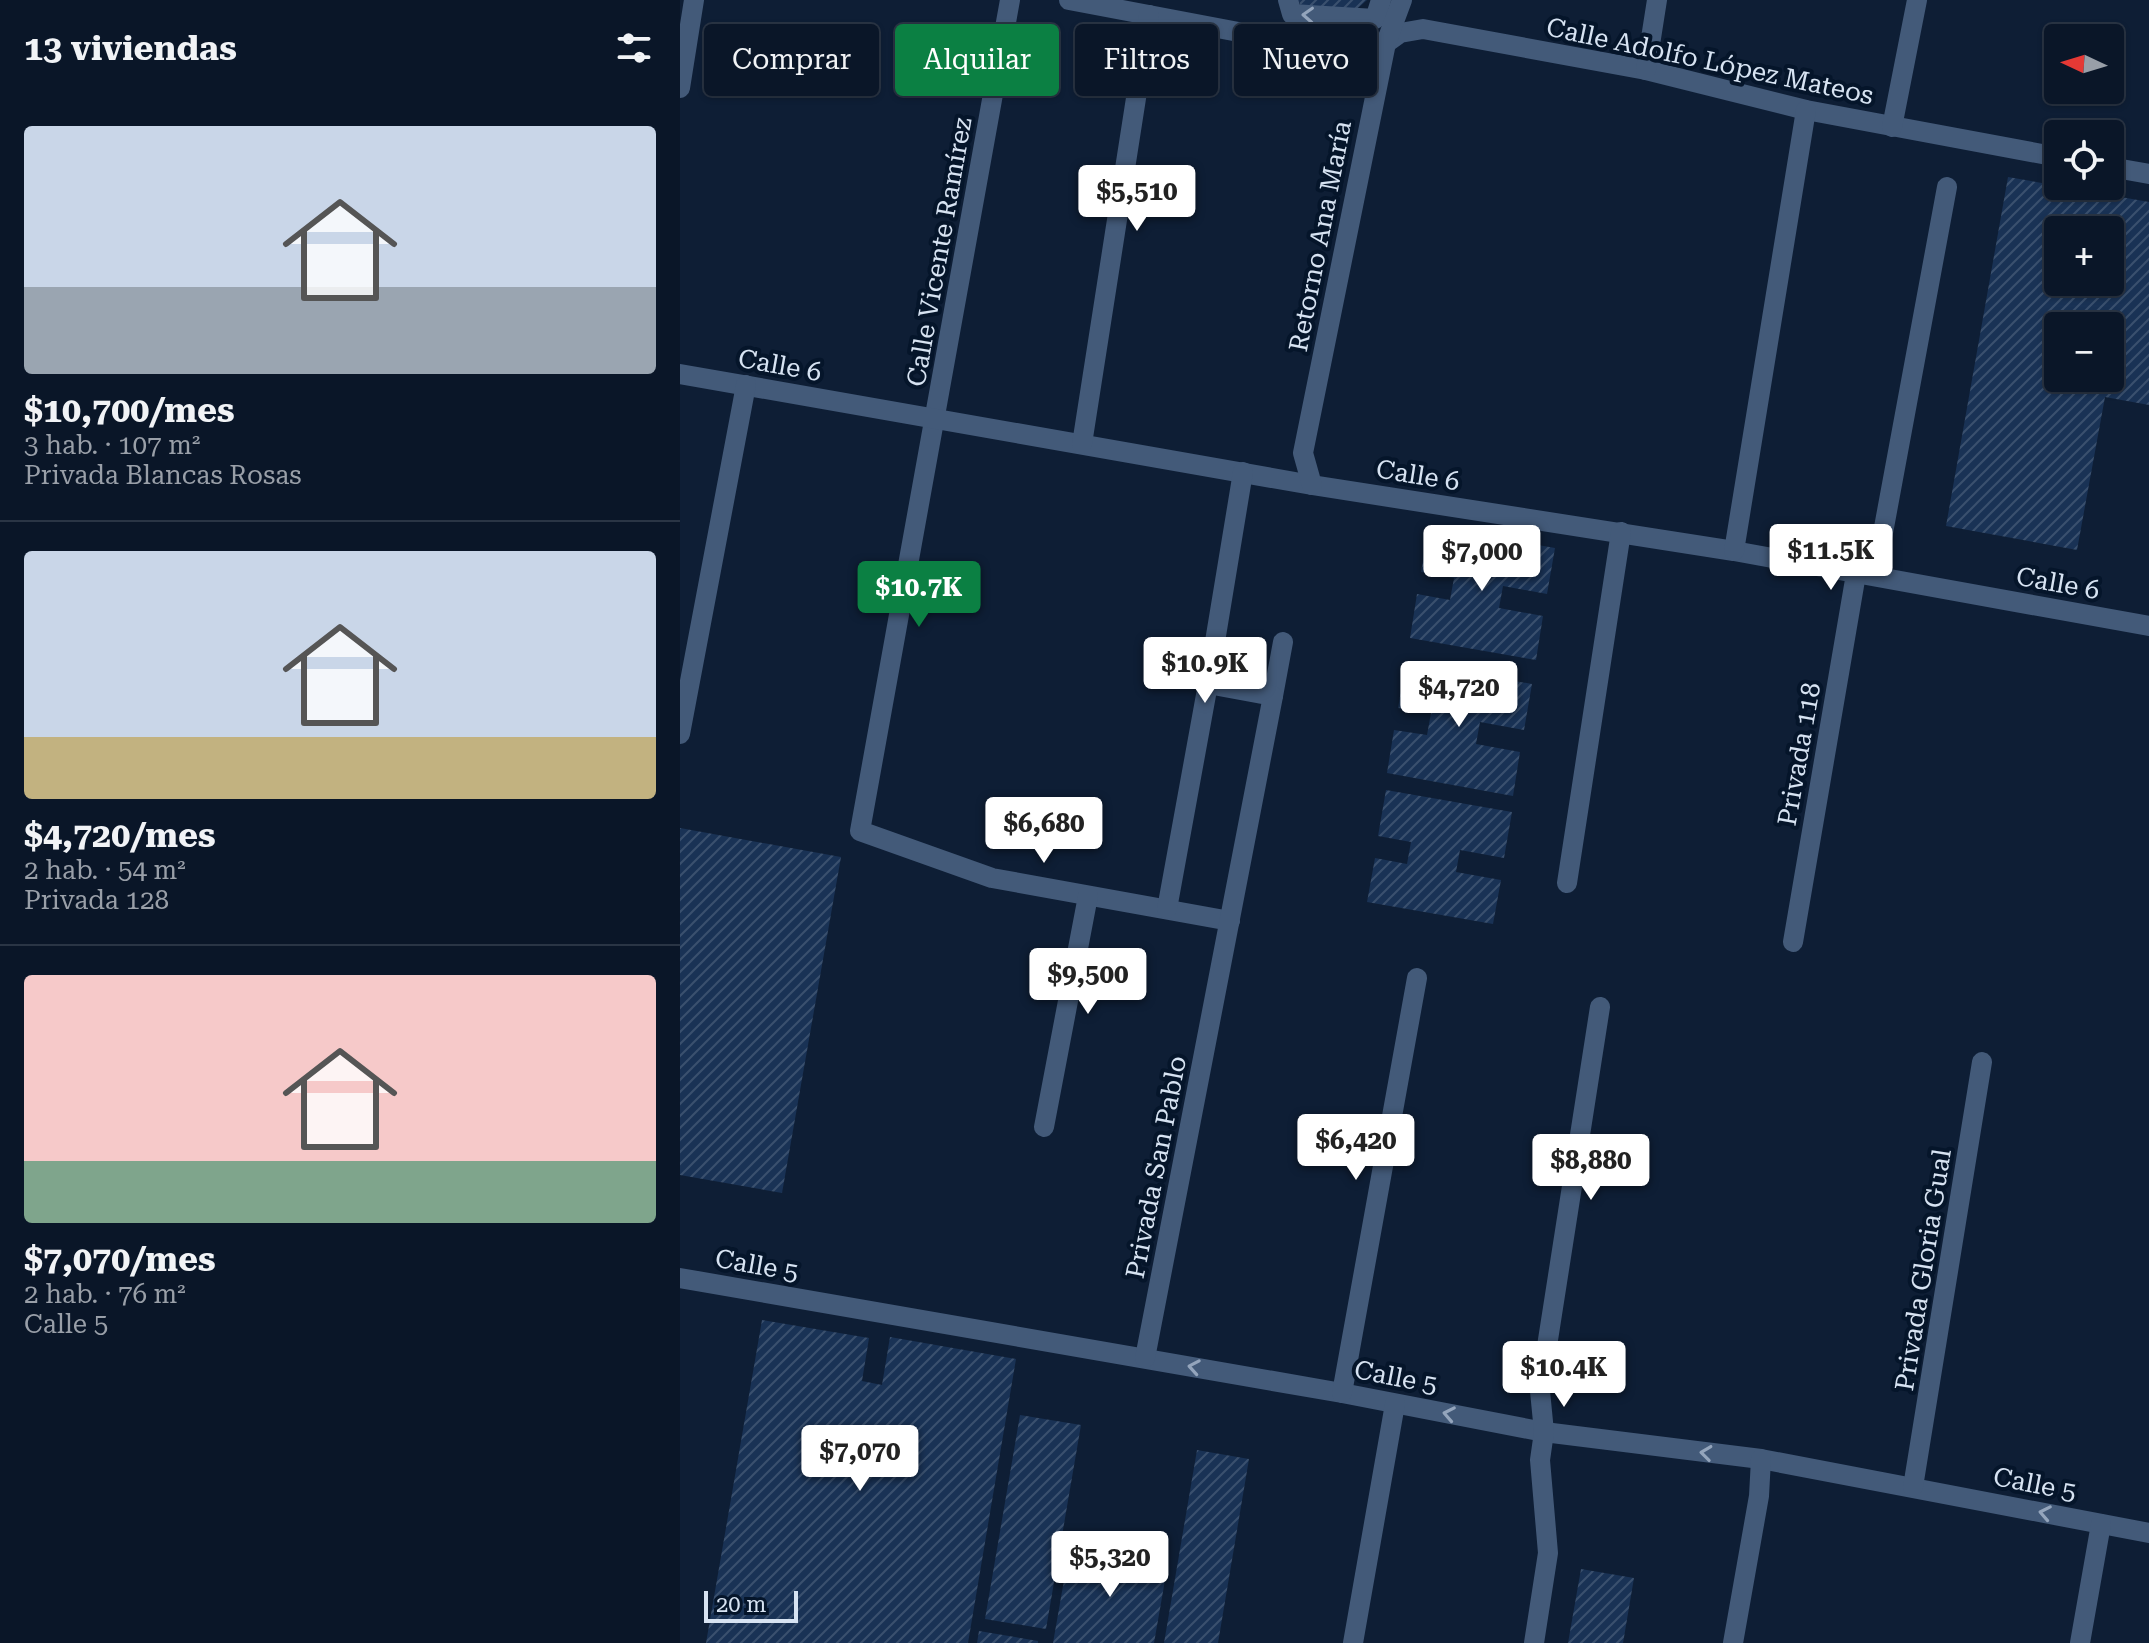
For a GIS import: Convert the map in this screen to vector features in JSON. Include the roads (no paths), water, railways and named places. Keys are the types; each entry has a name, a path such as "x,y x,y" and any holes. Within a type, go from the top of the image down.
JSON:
{"street":[{"path":"680,88 694,0"},
{"name":"Calle Vicente Ramírez","path":"1010,0 860,831 992,878 1088,896"},
{"name":"Calle Adolfo López Mateos","path":"1069,0 1265,37 1386,43 1400,33 1423,29 1646,70 1806,110 2044,154"},
{"path":"1288,0 1292,14 1375,19 1381,0"},
{"name":"Retorno Ana María","path":"1312,485 1303,453 1386,43 1402,0"},
{"path":"1646,70 1657,0"},
{"path":"1892,127 1917,0"},
{"path":"1082,444 1149,15"},
{"path":"1734,551 1806,110"},
{"path":"2124,167 2148,167"},
{"name":"Privada 118","path":"1793,942 1947,187"},
{"name":"Calle 6","path":"680,374 1312,485 1734,551 2149,626"},
{"path":"680,734 746,385"},
{"path":"1167,909 1243,472"},
{"path":"1567,883 1621,532"},
{"name":"Privada San Pablo","path":"1145,1358 1283,642"},
{"path":"1208,684 1273,696"},
{"path":"1044,1127 1088,896 1230,921"},
{"path":"1342,1393 1417,978"},
{"path":"1534,1643 1548,1553 1540,1460 1544,1432 1540,1391 1600,1007"},
{"name":"Privada Gloria Gual","path":"1913,1487 1982,1062"},
{"name":"Calle 5","path":"680,1278 1342,1393 1544,1432 1761,1459 2149,1533"},
{"path":"1353,1643 1395,1404"},
{"path":"1733,1643 1759,1496 1761,1459"},
{"path":"2080,1643 2101,1524"}]}
